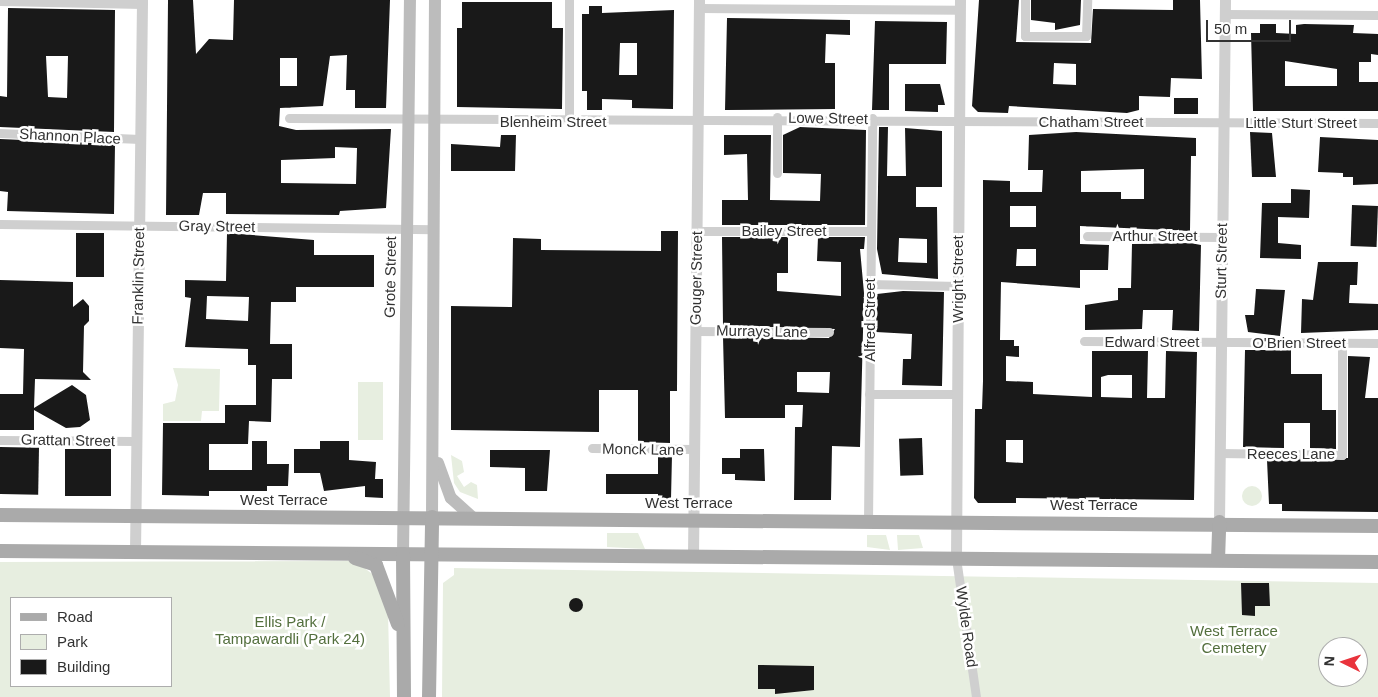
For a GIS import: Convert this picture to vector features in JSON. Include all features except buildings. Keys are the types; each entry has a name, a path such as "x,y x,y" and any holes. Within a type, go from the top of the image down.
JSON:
{"main road":[{"name":"Grote Street","path":"403,554 410,0"},
{"path":"429,697 433,446 435,0"},
{"path":"433,446 443,485 472,517"},
{"name":"West Terrace","path":"0,515 472,517 868,522 956,520 1218,522 1378,526"},
{"path":"1218,522 1218,560"},
{"path":"0,551 1378,562"},
{"path":"344,554 376,565 403,640"},
{"path":"403,554 404,697"}],"street":[{"path":"569,0 569,122"},
{"path":"1025,0 1025,36 1086,36 1087,0"},
{"name":"Sturt Street","path":"1218,522 1224,0"},
{"path":"0,1 142,2"},
{"name":"Franklin Street","path":"135,552 142,2"},
{"path":"699,4 960,5"},
{"name":"Gouger Street","path":"693,556 699,4"},
{"name":"Wright Street","path":"956,558 960,5"},
{"path":"1224,14 1378,15"},
{"name":"Blenheim Street","path":"289,118 698,122"},
{"path":"777,118 777,173"},
{"name":"Lowe Street","path":"698,122 777,118 959,120"},
{"name":"Alfred Street","path":"868,522 872,118"},
{"name":"Chatham Street","path":"959,120 1223,123"},
{"name":"Little Sturt Street","path":"1223,123 1378,123"},
{"name":"Shannon Place","path":"0,134 140,139"},
{"name":"Gray Street","path":"0,224 434,229"},
{"name":"Bailey Street","path":"696,231 871,231"},
{"name":"Arthur Street","path":"1087,236 1222,237"},
{"path":"870,284 958,286"},
{"name":"Murrays Lane","path":"695,331 829,332"},
{"name":"Edward Street","path":"1084,341 1220,343"},
{"name":"O'Brien Street","path":"1220,343 1378,343"},
{"name":"Reeces Lane","path":"1219,453 1342,455 1342,343"},
{"path":"869,394 957,394"},
{"name":"Grattan Street","path":"0,440 136,441"},
{"name":"Monck Lane","path":"592,448 694,449"},
{"name":"Wylde Road","path":"956,558 976,697"}],"green space":[{"path":"173,368 220,369 219,411 202,411 201,421 163,421 163,404 175,401 178,385"},
{"path":"358,382 383,382 383,440 358,440"},
{"path":"451,455 462,461 464,472 457,476 464,487 471,482 477,485 478,499 460,492 454,483"},
{"path":"1252,486 1259,489 1262,496 1259,503 1252,506 1245,503 1242,496 1245,489"},
{"path":"607,533 638,533 645,549 607,547"},
{"path":"867,535 886,535 890,550 867,547"},
{"path":"897,535 919,535 923,548 898,550"},
{"name":"Ellis Park / Tampawardli (Park 24)","path":"355,561 375,576 388,612 390,697 0,697 0,562"},
{"name":"West Terrace Cemetery","path":"454,568 1378,583 1378,697 442,697 443,583 454,575"}]}
